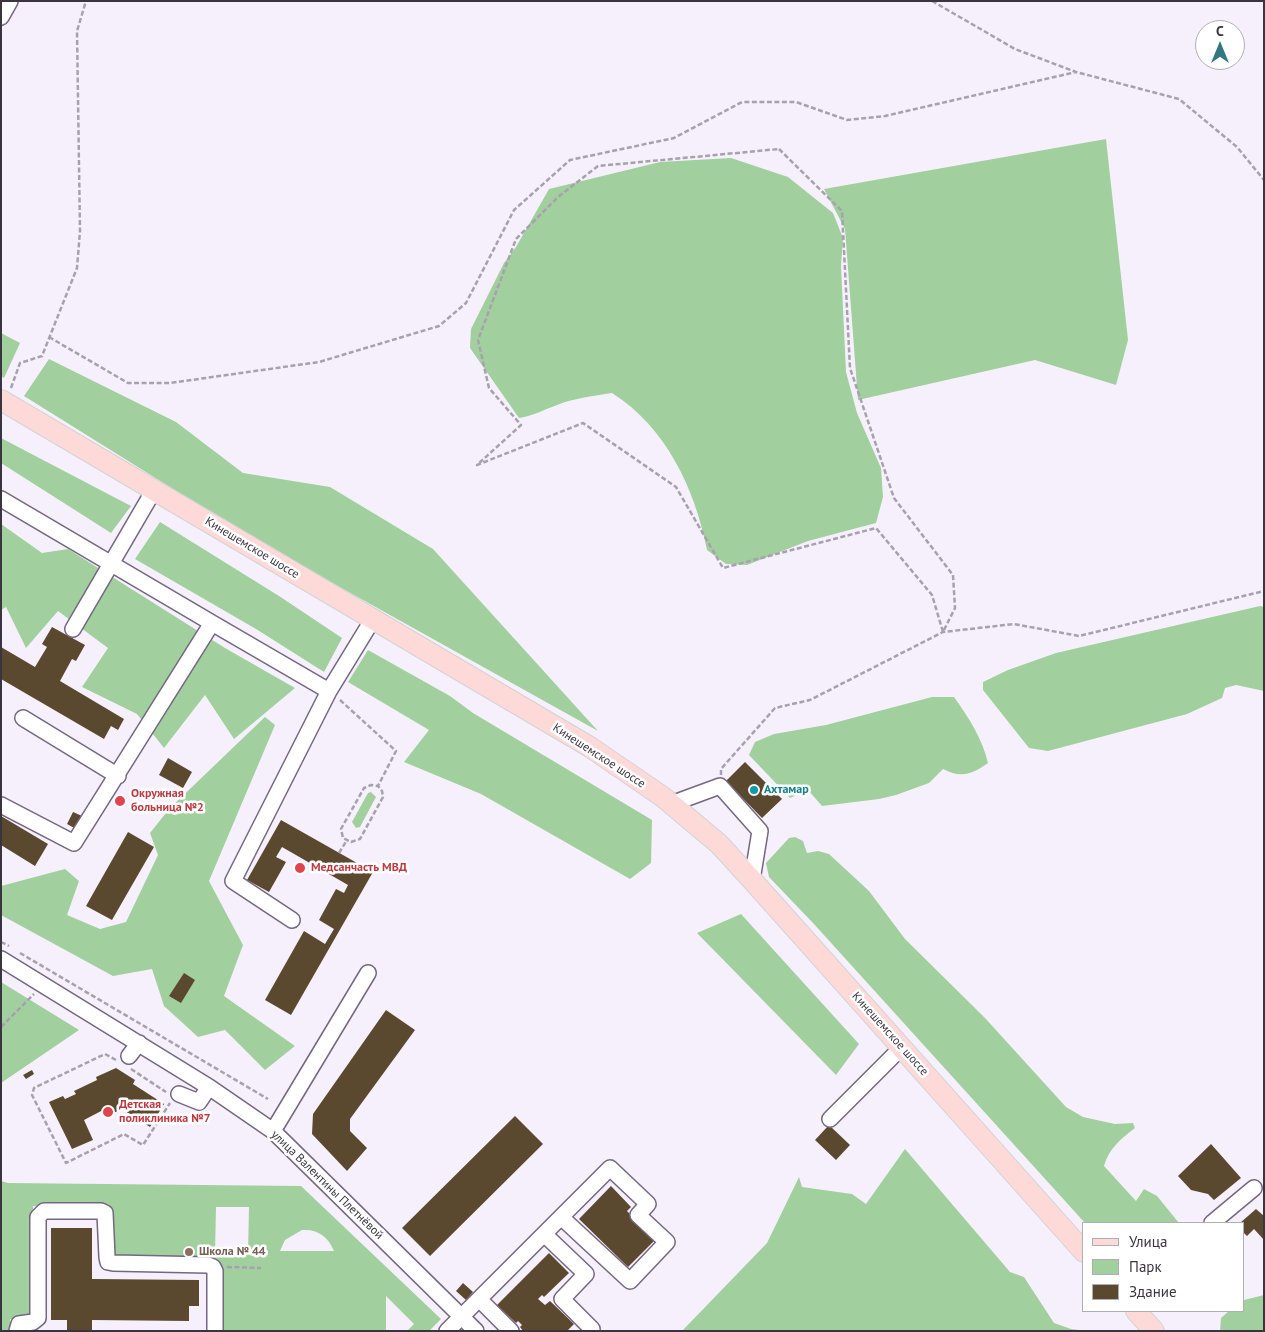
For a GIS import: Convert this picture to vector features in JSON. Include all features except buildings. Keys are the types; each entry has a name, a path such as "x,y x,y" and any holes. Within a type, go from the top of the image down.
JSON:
{"main road":[{"name":"Кинешемское шоссе","path":"6,396 154,490 590,747 671,804 720,844 1082,1250"},
{"path":"1137,1312 1154,1331"}],"street":[{"path":"1,17 10,1"},
{"path":"73,629 154,490"},
{"path":"1,499 329,691"},
{"path":"292,920 232,881 329,691 373,619"},
{"path":"1,805 74,843 118,776 212,623"},
{"path":"23,718 118,776"},
{"path":"671,804 720,786 760,831 752,880"},
{"name":"улица Валентины Плетнёвой","path":"5,953 47,986 209,1088 272,1131 476,1331"},
{"path":"272,1131 368,973"},
{"path":"125,1061 138,1043"},
{"path":"830,1119 902,1047"},
{"path":"179,1094 199,1102 209,1088"},
{"path":"447,1331 462,1316 479,1299 544,1234 561,1217 610,1168 648,1204 638,1215 667,1242 630,1281 561,1217"},
{"path":"1213,1222 1254,1188"},
{"path":"17,1331 19,1324 33,1322 38,1318 38,1217 44,1212 105,1213 108,1262 208,1265 213,1267 216,1271 215,1331"},
{"path":"544,1234 586,1274 562,1299 592,1329 590,1331"},
{"path":"479,1299 511,1331"}],"path":[{"path":"6,396 20,363 42,356 77,268 80,231 77,31 86,1"},
{"path":"932,1 1015,49 1076,72 1179,99 1238,147 1264,180"},
{"path":"50,337 128,383 170,383 319,362 438,326 466,303 514,210 570,160 674,138 742,102 796,102 847,120 885,116 1076,72"},
{"path":"779,150 842,211 850,368 894,498 953,575 955,608 943,632 932,595 876,528 723,568 676,487 583,422 477,465 521,425 489,388 478,340 516,239 558,197 598,166 779,150"},
{"path":"720,786 721,769 775,708 810,700 943,632 1014,624 1079,636 1264,591"},
{"path":"329,691 396,751 378,786"},
{"path":"370,785 378,786 382,791 383,798 360,839 351,842 346,840 343,838 341,829 364,788 370,785"},
{"path":"339,853 346,840"},
{"path":"1,942 5,953"},
{"path":"18,952 268,1099"},
{"path":"1,1026 35,994 47,986"},
{"path":"105,1054 125,1061 173,1097 161,1120 144,1145 124,1134 66,1163 32,1095 34,1088 105,1054"},
{"path":"213,1267 261,1268"}],"green space":[{"path":"1106,139 1128,340 1116,385 1035,360 858,400 845,229 824,189"},
{"path":"731,158 788,177 833,213 843,238 841,266 846,372 857,413 881,468 883,497 876,523 808,541 747,565 726,564 707,550 695,505 675,461 648,423 631,407 612,393 571,401 519,418 470,348 471,329 504,263 516,247 549,189 660,162"},
{"path":"1,333 20,343 4,378 1,376"},
{"path":"49,359 176,422 243,473 330,487 433,549 598,731 250,537 24,396"},
{"path":"1,438 131,506 111,533 1,463"},
{"path":"160,522 279,596 342,638 324,672 256,629 135,559"},
{"path":"1,524 42,553 68,549 225,648 295,688 234,739 205,695 164,748 137,714 82,687 108,648 58,611 26,648 6,607 1,610"},
{"path":"1260,606 1264,607 1264,691 1236,685 1225,688 1222,698 1187,714 1048,751 1029,748 983,690 983,682 1008,670 1056,653"},
{"path":"368,650 450,696 473,713 652,820 651,863 630,879 481,794 404,762 429,730 348,682"},
{"path":"932,697 954,697 974,728 988,763 966,774 955,774 943,769 929,783 896,795 822,806 808,790 790,798 749,755 755,742 774,734 826,725"},
{"path":"265,717 275,725 209,881 243,945 224,996 295,1046 265,1070 225,1030 198,1037 164,1006 152,969 113,976 1,915 1,886 65,869 79,881 67,915 100,929 126,922 158,855 150,833 169,809"},
{"path":"371,792 376,797 360,827 356,828 352,822 368,793"},
{"path":"795,837 803,841 807,853 818,851 829,854 869,891 905,939 985,1018 1066,1107 1083,1117 1115,1124 1133,1123 1135,1128 1112,1149 1104,1166 1136,1201 1144,1189 1157,1196 1178,1222 1084,1222 769,877 766,863 789,838"},
{"path":"741,914 859,1044 836,1075 697,933"},
{"path":"1,982 79,1030 1,1083"},
{"path":"905,1149 1010,1272 1024,1277 1054,1323 1071,1329 1086,1331 682,1331 767,1243 799,1177 802,1187 852,1194 866,1204"},
{"name":"Школа № 44","path":"1,1181 8,1183 301,1186 441,1319 429,1331 407,1331 414,1324 386,1296 386,1331 221,1331 221,1272 111,1256 110,1207 33,1206 32,1314 28,1319 10,1319 10,1331 1,1331","holes":["216,1207 249,1207 248,1255 215,1255","302,1230 321,1234 329,1241 334,1251 280,1251 285,1240"]},
{"path":"1264,1295 1264,1331 1220,1331 1221,1318 1228,1312 1245,1312 1245,1300"}],"place":[{"name":"Ахтамар","path":"754,790"},
{"name":"Окружная больница №2","path":"120,801"},
{"name":"Медсанчасть МВД","path":"300,868"},
{"name":"Детская поликлиника №7","path":"108,1112"},
{"name":"Школа № 44","path":"189,1252"}]}
